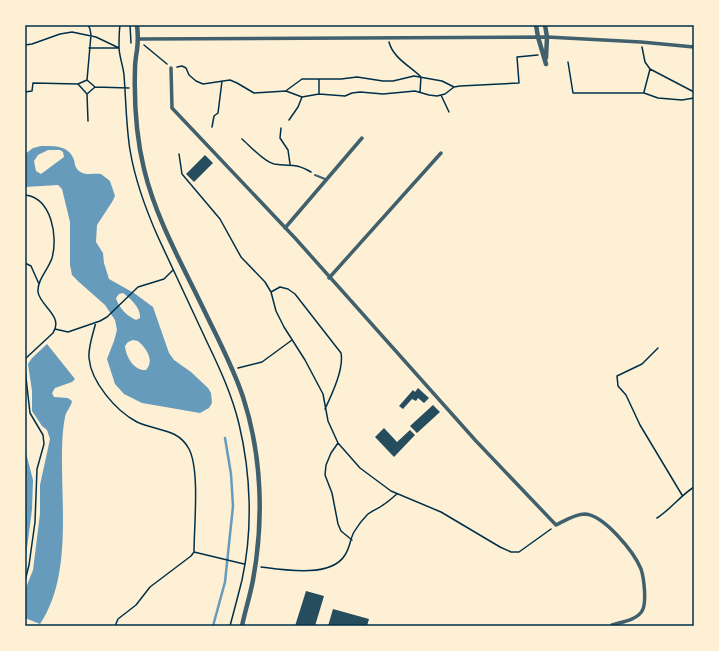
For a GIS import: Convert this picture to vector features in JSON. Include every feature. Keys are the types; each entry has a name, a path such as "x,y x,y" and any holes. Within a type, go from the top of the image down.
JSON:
{"street":[{"path":"138,25 135,88 139,147 144,170 166,234 232,370 243,397 250,422 256,454 260,516 253,581 242,626"},
{"path":"536,25 546,64 547,37 545,25"},
{"path":"138,39 388,39 547,37 641,42 694,47"},
{"path":"171,68 172,108 285,228 476,441 556,525 574,516 585,514 595,517 619,538 641,568 644,582 644,603 642,611 637,617 612,626"},
{"path":"285,228 362,138"},
{"path":"329,278 441,153"}],"lane":[{"path":"315,175 326,180"}],"path":[{"path":"87,80 91,35 88,25"},
{"path":"120,25 118,48 124,74 130,151 145,206 222,374 232,400 246,456 249,516 247,548 242,579 230,626"},
{"path":"25,45 60,34 72,32 91,35 118,48"},
{"path":"138,39 171,68 182,66 186,68 189,75 196,81 203,84 230,80 254,93 286,91 302,97 319,94 345,96 360,92 383,94 415,91 429,96 437,96 454,87 519,83 517,57 544,55"},
{"path":"388,39 390,49 397,57 421,77"},
{"path":"641,42 645,62 650,69 694,92"},
{"path":"90,48 118,48"},
{"path":"568,62 573,93 644,93 658,98 682,100 694,98"},
{"path":"644,93 650,69"},
{"path":"286,91 302,79 342,79 357,77 393,81 414,76 442,81 454,87"},
{"path":"420,93 421,77"},
{"path":"319,79 319,94"},
{"path":"25,92 32,91 33,83 78,84 87,80"},
{"path":"87,80 95,87 135,88"},
{"path":"212,127 214,116 218,113 222,81"},
{"path":"78,84 87,94 88,121"},
{"path":"87,94 95,87"},
{"path":"441,95 449,112"},
{"path":"289,120 298,107 302,97"},
{"path":"281,128 280,138 288,150 290,164"},
{"path":"242,139 264,160 273,164 290,164 302,167 315,175"},
{"path":"179,154 182,174 220,219 241,257 265,282 271,292 276,311 284,327 305,360 323,394 328,421 338,443 360,468 391,491 441,512 511,552 519,552 556,525"},
{"path":"25,194 32,196 43,204 50,216 52,225 53,252 48,267 39,284 38,292 56,324 55,329 25,359"},
{"path":"25,263 30,266 39,284"},
{"path":"55,329 68,332 107,317 138,287 164,280 174,270"},
{"path":"271,292 280,286 295,294 341,353 343,360 325,409"},
{"path":"96,322 89,358 101,389 126,415 137,422 177,435 190,450 195,472 194,552 191,556 150,587 136,605 118,619 115,626"},
{"path":"232,370 262,362 292,340"},
{"path":"658,348 642,364 617,376 618,386 626,395 640,425 682,495"},
{"path":"25,369 30,413 43,435 44,444 37,469 35,522 31,554 25,581"},
{"path":"338,443 331,453 326,466 325,475 332,493 338,524 341,531 352,540"},
{"path":"657,518 670,509 682,495 694,487"},
{"path":"255,566 285,571 328,568 341,561 346,554 354,532 368,515 397,494"},
{"path":"194,552 244,564"}],"water":[{"path":"51,146 65,149 72,155 76,167 81,173 101,174 110,181 115,196 97,225 96,242 103,253 104,263 109,279 134,293 153,307 169,353 174,360 191,372 208,388 211,393 212,403 209,408 200,413 142,403 124,394 115,384 107,359 117,330 115,320 105,305 72,275 70,265 70,222 62,189 58,185 25,187 25,154 33,148","holes":["48,150 60,150 63,152 64,157 41,174 36,171 34,161 38,155","123,293 135,304 139,311 140,318 136,320 123,311 116,298 119,294","133,340 138,341 144,347 150,358 149,366 146,370 142,370 134,366 129,359 125,346 128,342"]},
{"path":"47,344 75,379 72,382 55,388 52,393 54,397 68,398 72,401 66,415 63,434 63,525 60,567 50,607 40,624 25,618 25,590 33,570 40,514 40,485 50,439 47,430 42,426 32,411 32,391 28,364 32,358"},
{"path":"25,449 33,480 32,509 25,564"}],"building":[{"path":"205,155 213,163 194,182 186,174"},
{"path":"418,388 429,398 424,403 418,398 416,401 412,399 403,409 399,406 413,390 415,392"},
{"path":"433,405 440,412 417,433 410,426"},
{"path":"384,428 397,442 410,430 415,435 394,457 375,437"},
{"path":"306,591 324,596 315,626 295,626"},
{"path":"333,609 369,619 367,626 328,626"}],"waterway":[{"path":"213,626 225,582 233,506 231,474 225,438"}]}
